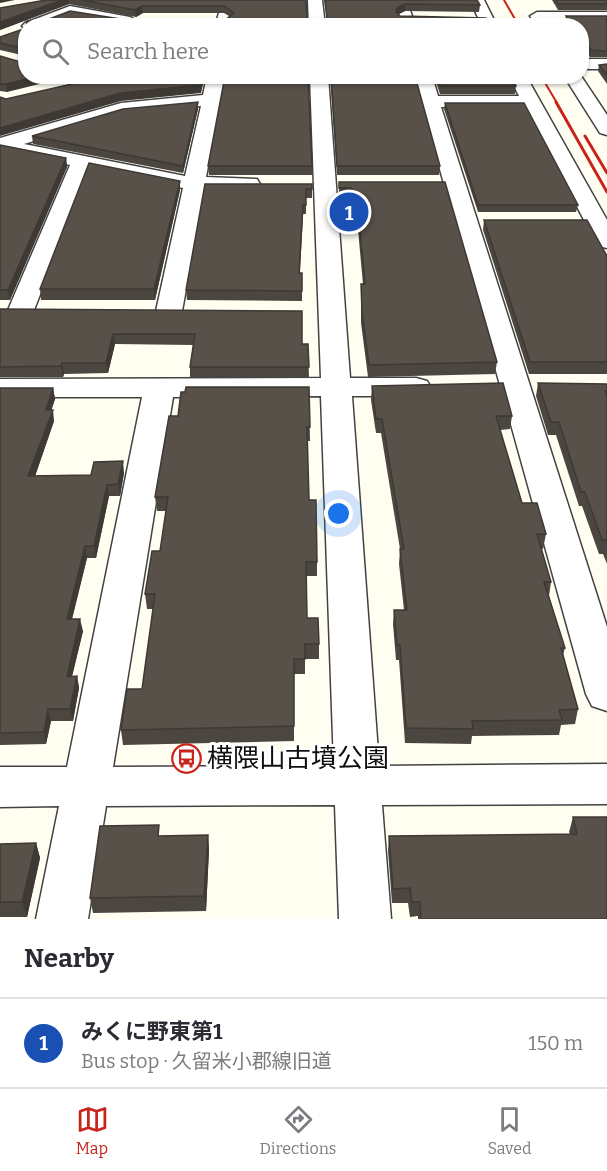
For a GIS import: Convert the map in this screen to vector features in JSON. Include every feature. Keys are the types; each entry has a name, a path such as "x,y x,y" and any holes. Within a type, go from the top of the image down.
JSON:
{"street":[{"path":"222,18 230,0 242,0"},
{"path":"315,0 316,18"},
{"path":"400,0 409,18"},
{"path":"477,0 482,18"},
{"path":"528,0 538,18"},
{"path":"49,18 70,10 111,18"},
{"path":"577,18 601,16 607,35"},
{"path":"589,63 607,64"},
{"path":"61,87 72,84"},
{"path":"170,311 214,84"},
{"path":"320,84 325,184 320,311 336,389 365,919"},
{"path":"521,84 602,231"},
{"path":"577,84 607,129"},
{"path":"530,102 427,89 444,183 479,221 502,385 595,616 607,694"},
{"path":"0,145 121,109 211,100"},
{"path":"0,145 194,184 266,184"},
{"path":"22,310 82,161"},
{"path":"574,221 602,231"},
{"path":"502,385 549,385"},
{"path":"0,388 336,389 443,386"},
{"path":"62,919 159,388"},
{"path":"0,787 607,784"}],"building":[{"path":"46,0 62,0 0,22 0,8"},
{"path":"82,0 306,0 307,18 228,18 234,13 224,6 142,6 135,10"},
{"path":"325,0 477,0 480,5 405,4 397,8 396,12 400,16 486,18 327,18"},
{"path":"556,0 607,0 607,4 558,4"},
{"path":"70,11 114,18 52,18"},
{"path":"566,16 607,16 607,51 591,50 589,47 589,18 567,18"},
{"path":"18,31 18,47 0,43 0,37"},
{"path":"0,56 18,61 18,81 0,84"},
{"path":"607,64 607,75 599,65"},
{"path":"72,84 201,84 120,93 0,128 0,97 6,99"},
{"path":"223,84 308,84 312,166 208,166"},
{"path":"332,84 417,84 440,166 337,166"},
{"path":"439,84 515,84 516,86 440,86"},
{"path":"198,102 183,166 32,136 123,109"},
{"path":"445,103 524,103 578,205 478,205"},
{"path":"0,145 66,158 8,290 0,290"},
{"path":"89,163 180,181 154,289 40,289"},
{"path":"339,182 445,182 497,362 369,365 362,311 361,284 365,284 358,209 353,209 351,188 339,188"},
{"path":"205,184 312,184 312,189 306,189 306,205 303,205 299,273 302,273 302,291 186,290"},
{"path":"484,220 587,220 607,256 607,362 530,362"},
{"path":"0,309 302,311 302,344 308,344 309,367 190,367 195,334 113,334 106,363 0,367"},
{"path":"503,383 512,416 496,416 522,503 537,503 546,534 537,534 551,582 544,582 565,648 561,648 578,709 559,710 562,720 472,721 473,729 406,728 400,645 397,645 394,610 407,610 400,549 404,549 382,419 376,419 372,386"},
{"path":"538,383 607,384 607,391 605,391 607,396 607,540 602,540 585,492 581,492 559,422 551,422"},
{"path":"186,387 309,387 310,427 307,427 309,500 316,500 317,562 306,562 307,618 318,618 319,644 305,644 305,659 294,659 294,726 121,730 127,689 142,689 155,594 145,594 152,551 160,551 168,497 155,497 169,416 178,416 181,392 185,392"},
{"path":"0,388 53,388 46,410 53,410 28,476 91,475 94,462 123,461 118,484 107,485 94,546 85,546 67,619 80,619 67,677 77,676 70,709 48,709 44,732 0,733"},
{"path":"573,817 607,817 607,919 421,919 420,902 412,902 410,888 393,889 389,836 577,834"},
{"path":"159,825 158,836 208,835 204,896 90,898 100,826"},
{"path":"36,843 22,902 0,902 0,844"}],"railway":[{"path":"504,0 514,18"},
{"path":"546,84 557,103"},
{"path":"556,102 607,192"},
{"path":"585,136 607,173"}],"place":[{"name":"みくに野東第1","path":"349,212"},
{"name":"横隈山古墳公園","path":"186,758"}]}
